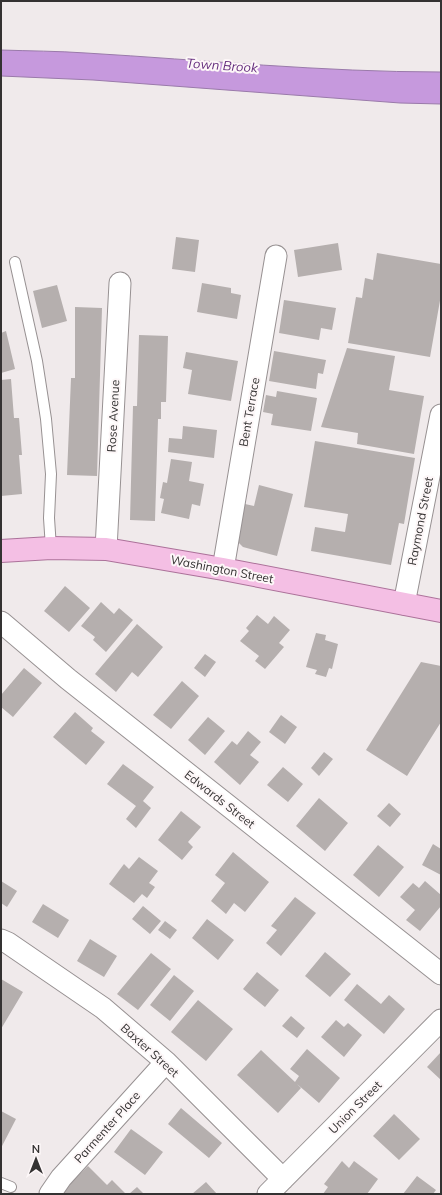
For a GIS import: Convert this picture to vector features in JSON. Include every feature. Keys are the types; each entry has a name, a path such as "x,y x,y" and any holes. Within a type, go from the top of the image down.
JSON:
{"main road":[{"name":"Washington Street","path":"1,551 50,548 106,549 223,569 441,611"}],"street":[{"name":"Bent Terrace","path":"223,569 276,256"},
{"name":"Rose Avenue","path":"106,549 120,283"},
{"name":"Raymond Street","path":"404,604 440,427"},
{"name":"Edwards Street","path":"1,622 68,680 441,974"},
{"name":"Baxter Street","path":"1,940 8,943 103,1008 166,1062 284,1179"},
{"name":"Union Street","path":"268,1194 441,1020"},
{"name":"Parmenter Place","path":"50,1194 61,1178 166,1062"}],"lane":[{"path":"16,262 37,361 46,419 51,474 49,518 50,548"}],"water":[{"name":"Town Brook","path":"1,50 75,52 308,68 441,72 441,104 400,103 93,80 1,76"}],"building":[{"path":"176,237 199,240 195,272 172,269"},
{"path":"338,243 342,270 298,277 294,250"},
{"path":"377,253 441,264 441,295 430,357 348,343 356,297 362,298 365,278 373,280"},
{"path":"202,283 231,288 231,293 241,295 237,319 197,312"},
{"path":"57,285 67,321 42,328 33,291"},
{"path":"284,300 336,308 332,330 321,328 319,340 279,333"},
{"path":"75,307 102,308 97,476 67,475 71,378 75,378"},
{"path":"6,331 15,369 1,373 1,333"},
{"path":"139,335 168,336 166,402 161,402 161,419 158,419 155,521 130,520 133,406 137,406"},
{"path":"347,348 395,356 389,390 424,396 414,454 357,444 358,433 321,427"},
{"path":"274,351 326,360 323,374 318,373 316,389 269,381"},
{"path":"186,352 238,361 231,401 188,394 192,370 183,368"},
{"path":"11,379 14,418 19,418 22,455 19,455 22,494 1,496 1,380"},
{"path":"277,391 317,398 311,431 271,425 273,414 263,412 266,395 276,397"},
{"path":"183,426 217,430 214,458 168,452 169,438 182,439"},
{"path":"315,441 415,458 404,524 399,523 391,565 311,551 315,527 345,532 348,514 304,507"},
{"path":"171,459 192,462 189,481 204,484 200,506 192,504 189,519 161,513 164,499 160,498 163,482 167,483"},
{"path":"259,485 293,494 277,556 243,547 236,538 245,504 254,506"},
{"path":"65,586 90,608 69,632 44,611"},
{"path":"101,602 114,614 119,608 133,620 106,652 93,640 95,637 81,626"},
{"path":"257,615 268,624 274,616 290,630 279,643 284,647 265,669 255,661 259,656 240,641 249,631 246,628"},
{"path":"137,624 163,647 138,677 132,672 116,692 95,674"},
{"path":"316,633 326,635 325,640 338,644 332,669 329,668 326,677 315,674 317,670 306,667"},
{"path":"205,654 216,662 205,677 194,668"},
{"path":"421,662 441,666 441,722 407,776 366,750"},
{"path":"24,668 42,683 13,717 1,707 1,695"},
{"path":"182,681 199,696 171,729 153,715"},
{"path":"75,712 93,728 91,731 105,742 86,765 53,737"},
{"path":"281,715 297,727 285,744 269,732"},
{"path":"208,717 225,731 205,755 188,740"},
{"path":"248,731 261,742 250,755 259,762 240,785 214,762 232,741 237,745"},
{"path":"324,752 333,759 319,776 311,768"},
{"path":"123,764 154,787 143,801 151,808 136,828 126,819 136,806 107,784"},
{"path":"283,767 303,784 288,802 267,785"},
{"path":"319,798 348,823 325,851 296,826"},
{"path":"389,803 401,814 390,827 377,816"},
{"path":"181,811 201,827 188,842 193,847 182,860 158,840"},
{"path":"433,844 441,849 441,875 422,865"},
{"path":"378,845 404,867 379,897 353,875"},
{"path":"233,852 269,882 245,912 234,903 226,914 211,901 225,883 215,875"},
{"path":"139,857 158,871 149,883 155,887 147,898 142,894 134,903 109,884 124,864 129,869"},
{"path":"1,881 17,891 7,907 1,903"},
{"path":"425,881 441,895 441,906 420,931 406,920 415,910 400,897 413,883 419,888"},
{"path":"295,897 316,913 281,956 266,943 277,930 271,926"},
{"path":"43,904 69,920 58,938 32,922"},
{"path":"143,906 161,921 150,934 132,919"},
{"path":"207,919 234,940 218,960 192,938"},
{"path":"165,921 177,930 170,939 158,930"},
{"path":"90,939 117,956 104,977 77,961"},
{"path":"325,952 351,974 330,997 305,976"},
{"path":"151,953 171,969 138,1010 117,994"},
{"path":"257,972 279,990 265,1007 243,989"},
{"path":"174,975 194,991 170,1021 150,1005"},
{"path":"1,979 23,992 1,1029"},
{"path":"357,984 381,1004 389,995 405,1009 384,1034 344,1000"},
{"path":"198,1000 233,1029 206,1061 171,1032"},
{"path":"291,1016 305,1028 297,1038 282,1026"},
{"path":"336,1020 344,1027 348,1023 362,1035 344,1057 321,1037"},
{"path":"307,1049 340,1078 319,1103 297,1084 301,1088 278,1113 237,1075 261,1050 295,1082 299,1076 290,1069"},
{"path":"441,1052 441,1080 427,1067"},
{"path":"181,1108 222,1143 209,1158 168,1124"},
{"path":"1,1111 16,1119 1,1148"},
{"path":"394,1114 420,1139 399,1160 373,1136"},
{"path":"131,1129 163,1152 145,1175 114,1152"},
{"path":"342,1161 349,1168 354,1161 378,1179 367,1194 323,1194 328,1187 324,1184"},
{"path":"88,1166 107,1185 112,1180 126,1194 59,1194"},
{"path":"417,1176 436,1190 433,1194 403,1194"},
{"path":"206,1182 217,1194 192,1194"},
{"path":"137,1187 144,1194 129,1194"}]}
